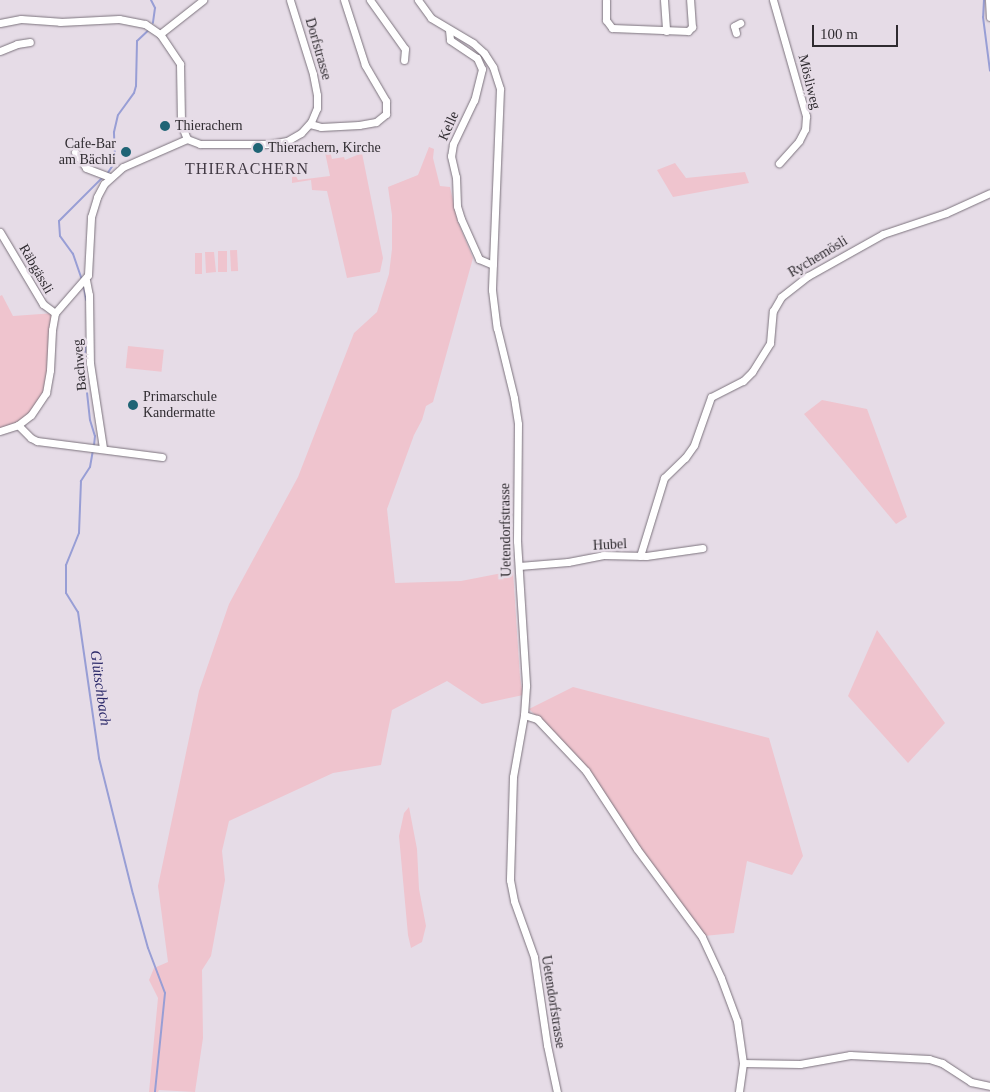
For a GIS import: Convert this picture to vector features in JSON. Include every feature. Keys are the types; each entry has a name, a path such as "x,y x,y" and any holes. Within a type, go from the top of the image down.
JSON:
{"street":[{"path":"160,34 203,0"},
{"name":"Dorfstrasse","path":"290,0 316,89 317,108 310,124"},
{"path":"0,23 21,19 60,22 129,19 145,24 160,34 180,64 180,121 182,131 188,139 200,144 276,143 294,138 310,124 321,127 351,127 376,122 386,114 386,101 365,65 344,0"},
{"path":"370,0 405,49 408,59"},
{"name":"Uetendorfstrasse","path":"418,0 430,18 473,43 484,53 493,67 500,89 493,265 494,315 518,424 518,566 525,671 524,716 512,777 510,880 514,901 534,957 547,1044 557,1092"},
{"path":"606,0 606,20 612,28 666,31 688,31 692,29 690,0"},
{"path":"664,0 666,31"},
{"name":"Mösliweg","path":"773,0 806,116 805,129 799,141 779,163"},
{"path":"989,0 990,17"},
{"path":"736,33 734,26 740,23"},
{"name":"Kelle","path":"449,30 450,40 477,58 482,70 474,100 453,144 451,156 460,218 478,259 493,265"},
{"path":"0,51 17,44 30,42"},
{"path":"75,152 86,168 108,176 131,163 188,139"},
{"name":"Bachweg","path":"100,448 90,363 89,295 86,280 93,206 108,176"},
{"name":"Rychemösli","path":"640,556 664,478 685,458 694,445 711,398 743,381 752,372 770,343 773,311 781,297 808,276 883,234 946,212 990,193"},
{"name":"Räbgässli","path":"0,232 42,304 56,313"},
{"path":"0,431 18,425 32,415 46,393 50,370 52,330 56,313 61,304 86,280"},
{"path":"18,425 31,438 37,441 162,456"},
{"name":"Hubel","path":"518,566 568,562 603,556 640,556 702,548"},
{"path":"524,716 538,719 586,771 637,849 702,938 732,1007 743,1063 739,1092"},
{"path":"743,1063 800,1064 850,1056 929,1059 942,1063 971,1082 990,1086"}],"shaded area":[{"path":"328,142 332,159 344,157 345,160 362,153 383,258 380,272 347,278 327,191 312,190 311,180 292,183 292,177 296,176 298,180 330,176 323,143"},
{"path":"429,147 434,149 433,158 440,186 450,187 458,222 473,258 433,402 426,406 387,509 395,583 461,581 513,571 520,677 523,695 482,704 447,681 392,710 381,765 333,773 229,821 222,851 225,880 211,956 202,970 203,1038 195,1092 159,1090 158,1092 149,1092 158,998 149,980 154,968 168,962 158,886 199,691 229,604 298,477 354,333 377,312 389,274 392,249 392,215 388,187 418,175"},
{"path":"675,163 686,178 745,172 749,183 673,197 657,170"},
{"path":"230,250 237,250 238,271 231,271"},
{"path":"218,251 227,251 227,272 218,272"},
{"path":"205,252 214,252 216,272 206,273"},
{"path":"195,253 202,253 202,274 195,274"},
{"path":"2,295 13,316 55,313 46,393 31,415 0,431 0,296"},
{"path":"128,346 164,350 162,372 126,368"},
{"path":"822,400 867,409 907,517 896,524 804,414"},
{"path":"877,630 945,723 908,763 848,696"},
{"path":"573,687 769,738 803,856 792,875 747,861 734,933 704,936 651,864 582,761 529,709"},
{"path":"409,807 417,849 419,889 426,926 422,942 411,948 408,935 399,836 404,813"}],"waterway":[{"name":"Glütschbach","path":"151,0 155,8 153,23"},
{"path":"984,0 983,17 990,71"},
{"name":"Glütschbach","path":"107,174 115,162 114,132 118,115 134,93 136,86 137,41 149,30"},
{"name":"Glütschbach","path":"82,280 73,254 60,236 59,221 103,177"},
{"name":"Glütschbach","path":"84,287 86,300"},
{"name":"Glütschbach","path":"86,339 84,365 90,420 95,436 94,446"},
{"name":"Glütschbach","path":"93,450 90,467 81,481 79,533 66,565 66,593 78,612 99,758 148,948 165,993 155,1092"}],"place":[{"name":"Thierachern","path":"165,126"},
{"name":"Thierachern, Kirche","path":"258,148"},
{"name":"Cafe-Bar am Bächli","path":"126,152"},
{"name":"Primarschule Kandermatte","path":"133,405"}],"district":[{"name":"THIERACHERN","path":"247,169"}]}
